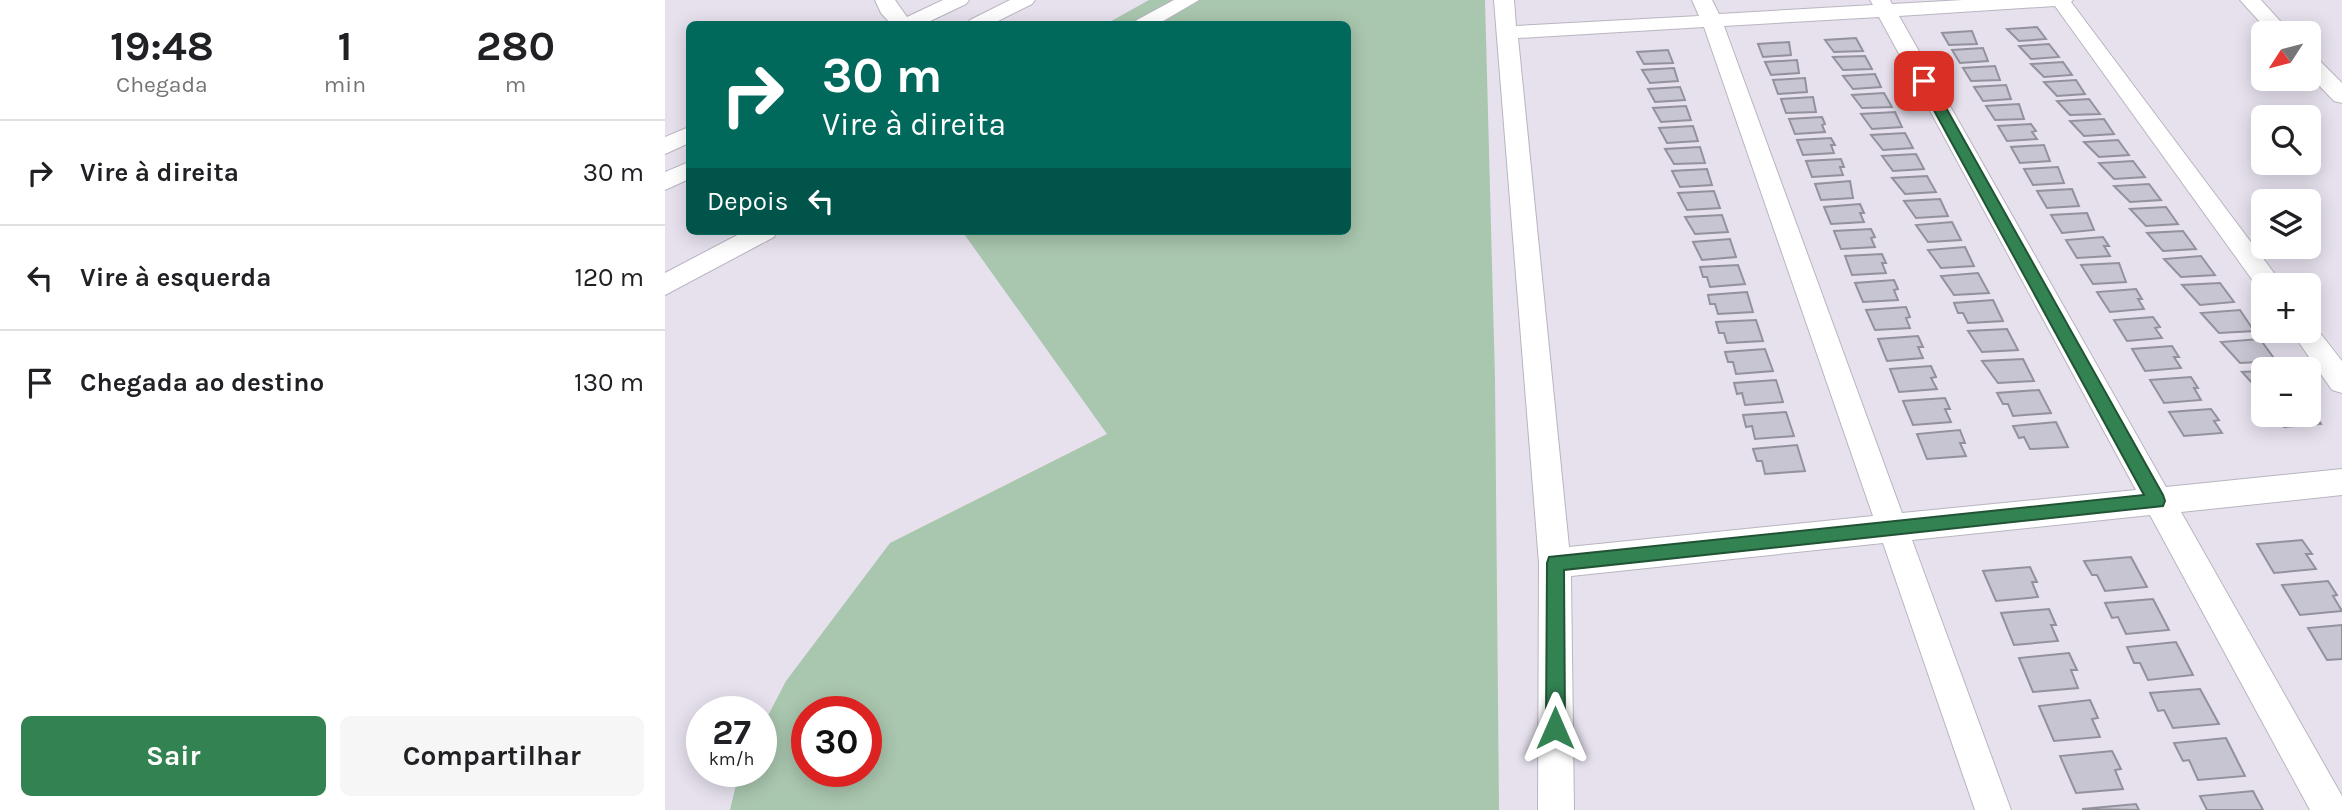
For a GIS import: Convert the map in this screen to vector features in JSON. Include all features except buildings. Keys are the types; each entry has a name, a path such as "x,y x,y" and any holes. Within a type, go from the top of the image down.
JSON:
{"street":[{"path":"885,0 891,13 899,21"},
{"path":"915,21 959,0"},
{"path":"984,21 1025,0"},
{"path":"1150,21 1189,0"},
{"path":"1504,0 1555,563 1556,810"},
{"path":"1507,33 1707,10 2061,0 2261,273"},
{"path":"2250,0 2270,21"},
{"path":"1883,5 2330,810"},
{"path":"1707,10 1993,810"},
{"path":"2321,74 2342,96"},
{"path":"665,182 686,172"},
{"path":"665,285 758,235"},
{"path":"2313,343 2342,382"},
{"path":"1555,563 2342,482"}],"green space":[{"path":"1149,0 1485,0 1495,379 1499,810 730,810 735,787 777,787 777,698 786,681 890,543 1107,434 965,235 1351,235 1351,21 1111,21"}],"route":[{"path":"1555,728 1555,563 2157,501 1924,81"}]}
